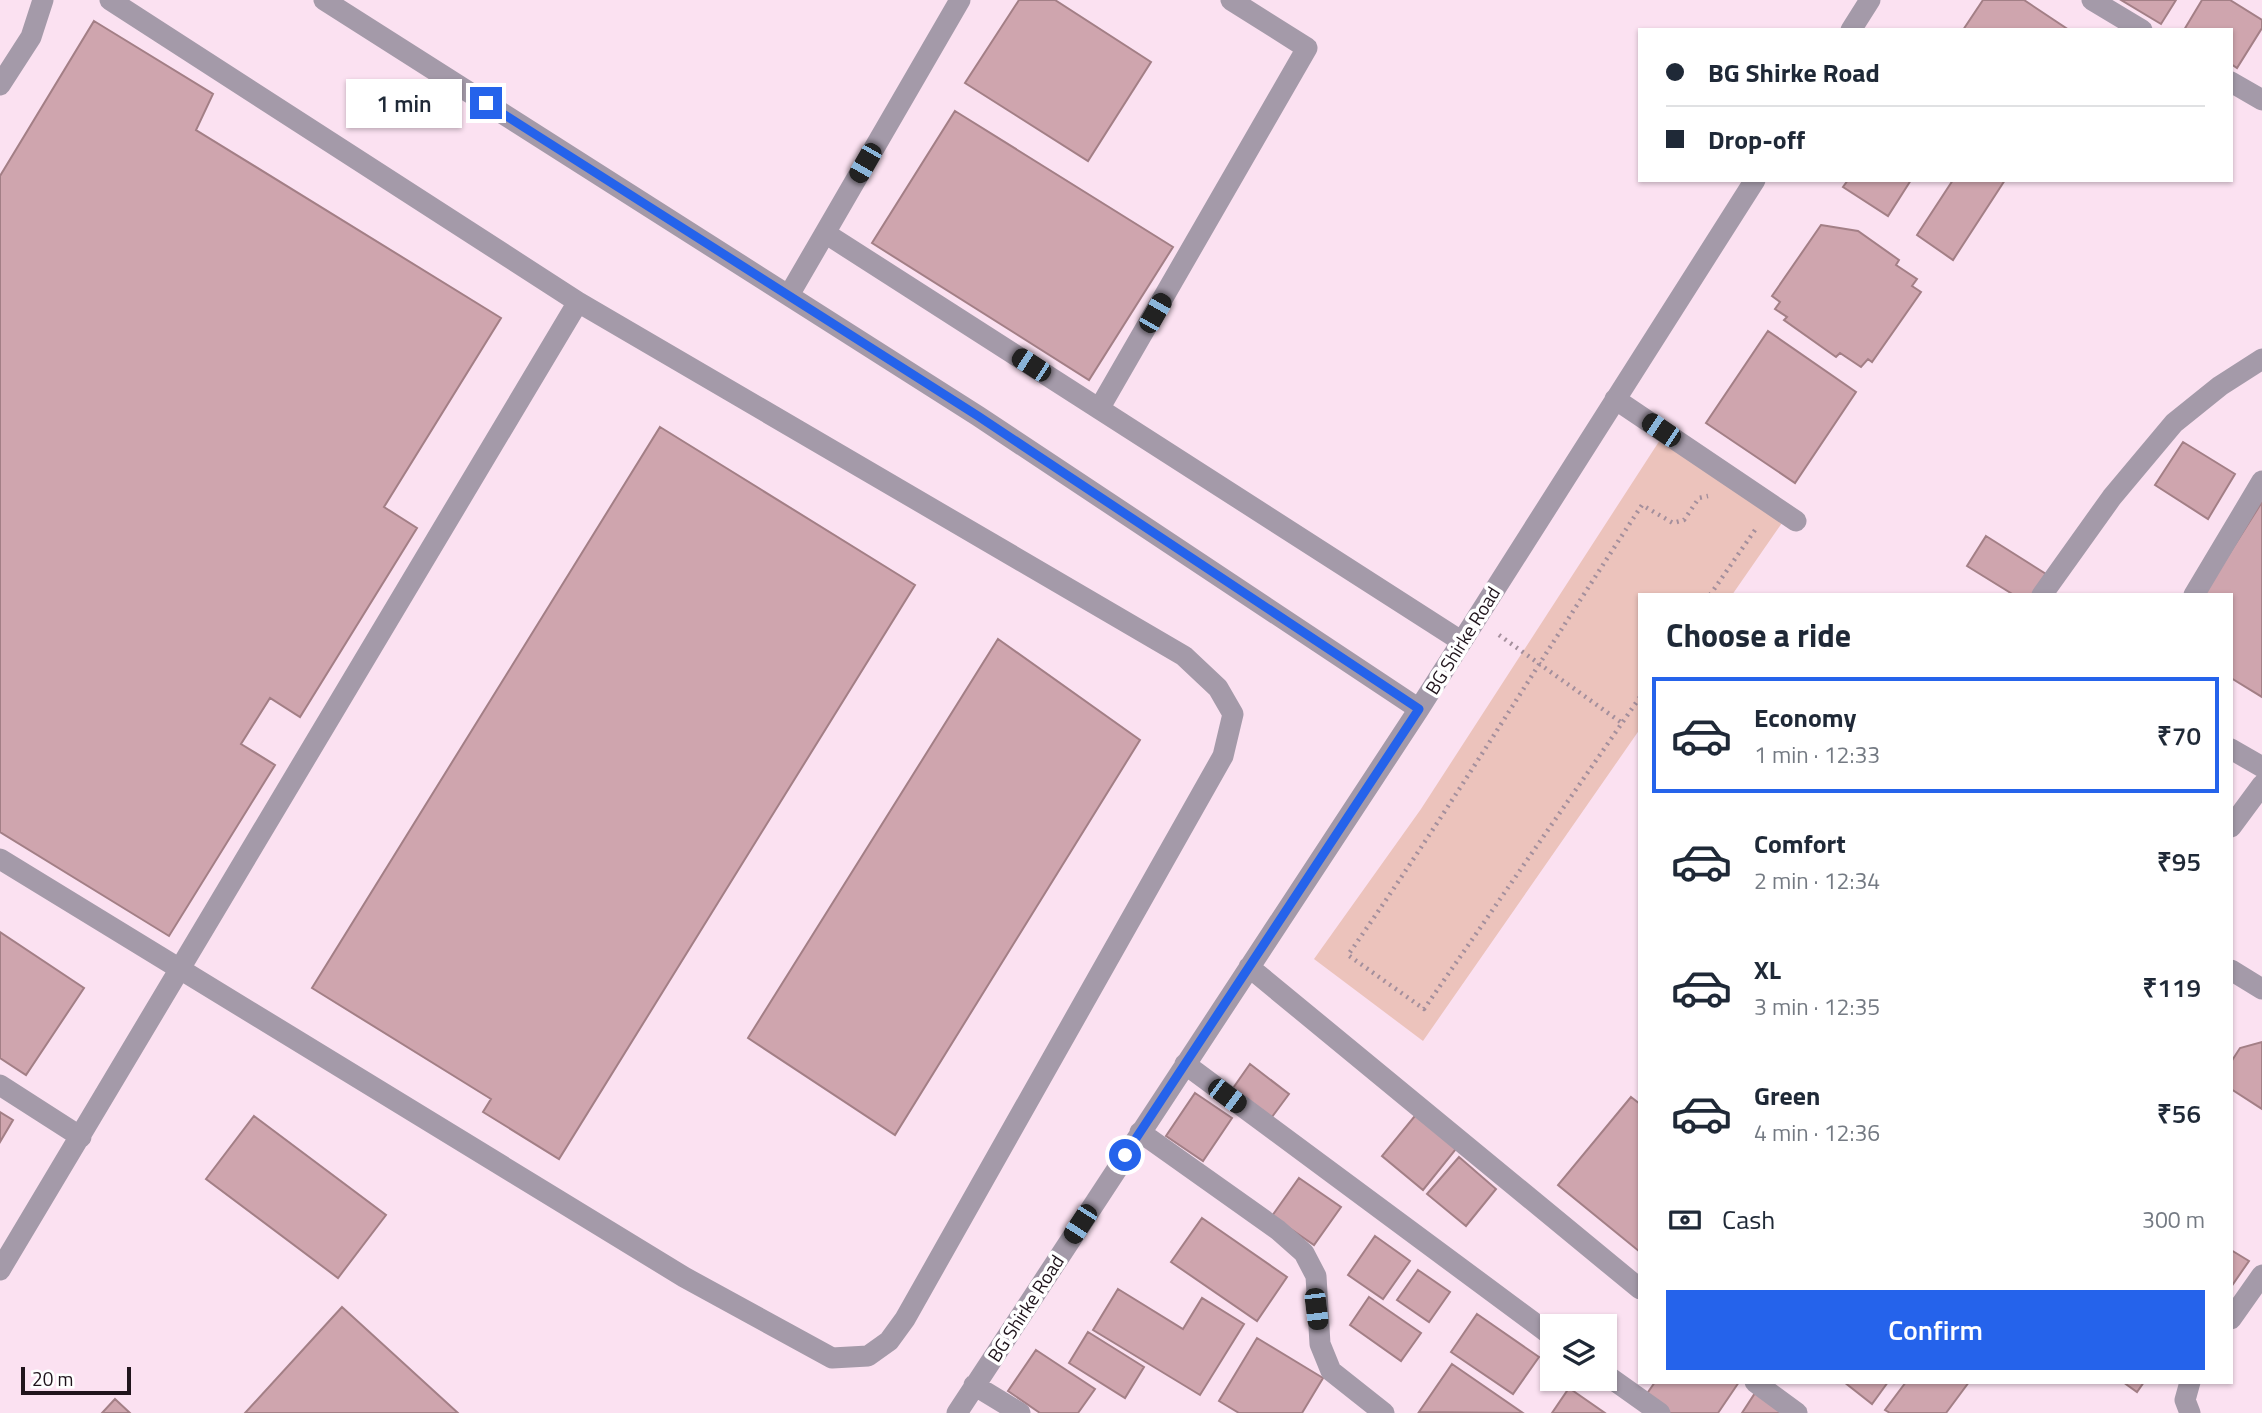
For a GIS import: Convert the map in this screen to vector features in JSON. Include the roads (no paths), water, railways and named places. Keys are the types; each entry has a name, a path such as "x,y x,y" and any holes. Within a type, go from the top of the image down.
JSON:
{"street":[{"path":"0,85 31,37 43,0"},
{"path":"0,859 684,1277 832,1358 868,1356 889,1341 905,1319 1223,756 1233,713 1218,688 1184,656 578,302 110,0"},
{"path":"324,0 978,416 1419,709"},
{"path":"789,295 960,0"},
{"path":"1099,409 1307,48 1231,0"},
{"path":"1852,28 1870,0"},
{"path":"2092,0 2140,28"},
{"path":"2233,83 2262,100"},
{"name":"BG Shirke Road","path":"957,1413 1419,709 1754,182"},
{"path":"825,233 1461,641"},
{"path":"0,1270 578,302"},
{"path":"2043,593 2112,497 2174,423 2220,386 2262,359"},
{"path":"1615,399 1796,521"},
{"path":"2195,593 2262,481"},
{"path":"2233,750 2262,767"},
{"path":"2233,824 2262,785"},
{"path":"1249,967 1638,1287"},
{"path":"2233,971 2262,989"},
{"path":"1185,1064 1540,1327"},
{"path":"0,1085 81,1137"},
{"path":"1140,1132 1278,1230 1304,1253 1316,1276 1320,1344 1331,1371 1384,1413"},
{"path":"2233,1317 2262,1275"},
{"path":"1617,1383 1660,1413"},
{"path":"1758,1384 1797,1413"},
{"path":"2189,1384 2185,1400 2190,1413"},
{"path":"974,1385 1020,1413"}]}
